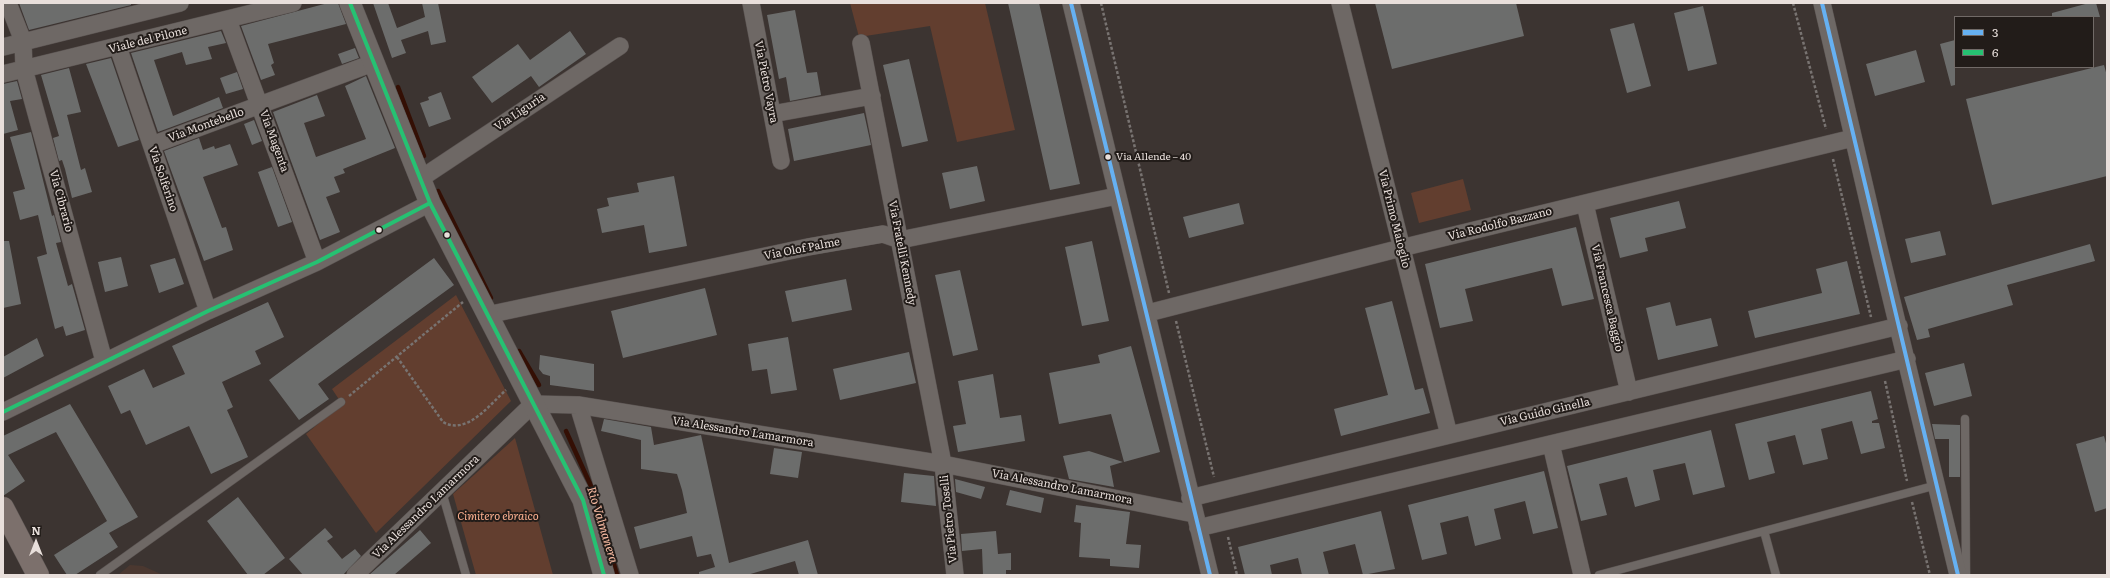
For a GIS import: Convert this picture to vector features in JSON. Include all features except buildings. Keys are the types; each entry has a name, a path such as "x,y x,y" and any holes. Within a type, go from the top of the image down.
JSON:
{"main road":[{"path":"3,508 38,575"}],"street":[{"name":"Via Cibrario","path":"8,3 23,41 24,69 104,361"},
{"path":"3,47 180,3"},
{"name":"Viale del Pilone","path":"3,74 293,3"},
{"path":"350,3 430,203 582,500 604,575"},
{"name":"Via Pietro Vayra","path":"751,3 781,161"},
{"path":"1071,3 1117,196 1148,313 1194,513 1210,575"},
{"name":"Via Primo Maioglio","path":"1340,3 1449,435"},
{"path":"1822,3 1958,575"},
{"name":"Via Magenta","path":"228,20 261,105 317,262"},
{"name":"Via Fratelli Kennedy","path":"860,43 872,96 943,464"},
{"name":"Via Liguria","path":"420,179 620,46"},
{"name":"Via Solferino","path":"118,47 208,311"},
{"name":"Via Montebello","path":"152,145 373,62"},
{"path":"772,114 872,96"},
{"name":"Via Rodolfo Bazzano","path":"1148,313 1401,248 1853,138"},
{"name":"Via Olof Palme","path":"487,315 808,247 883,234 900,240 1117,196"},
{"path":"3,412 208,311 317,262 430,203"},
{"name":"Via Francesca Baggio","path":"1585,204 1629,392"},
{"name":"Via Guido Ginella","path":"1194,513 1449,435 1899,326"},
{"path":"1194,513 1550,444 1907,359"},
{"name":"Via Alessandro Lamarmora","path":"355,575 532,404 578,405 943,464 1194,513"},
{"path":"578,405 630,575"},
{"path":"1550,444 1582,575"},
{"name":"Via Pietro Toselli","path":"943,464 955,575"}],"lane":[{"path":"100,575 341,402"},
{"path":"1965,419 1966,575"},
{"path":"1599,575 1937,486"},
{"path":"442,492 466,575"},
{"path":"1764,531 1776,575"}],"path":[{"path":"1101,3 1170,295"},
{"path":"1793,3 1829,144 1874,333"},
{"path":"341,402 475,292"},
{"path":"397,356 443,422 450,426 460,426 469,422 520,380"},
{"path":"1881,365 1902,463 1930,575"}],"shaded area":[{"path":"130,565 143,566 163,575 118,575"}],"green space":[{"path":"850,3 985,3 1015,130 957,142 930,26 859,37"},
{"path":"1463,179 1471,210 1419,223 1411,193"},
{"path":"456,295 511,401 376,533 306,434 342,404 332,389"},
{"name":"Cimitero ebraico","path":"515,438 553,575 476,575 453,494"}],"waterway":[{"name":"Rio Valmanera","path":"398,87 424,156"},
{"name":"Rio Valmanera","path":"438,191 491,298"},
{"name":"Rio Valmanera","path":"519,351 539,385"},
{"name":"Rio Valmanera","path":"566,431 591,486 617,575"}],"transit line":[{"name":"6","path":"350,3 430,203 583,500 604,575"},
{"name":"3","path":"1071,3 1210,575"},
{"name":"3","path":"1822,3 1958,575"},
{"name":"6","path":"3,412 208,311 317,262 430,203"}],"place":[{"name":"Via Allende – 40","path":"1108,157"}]}
